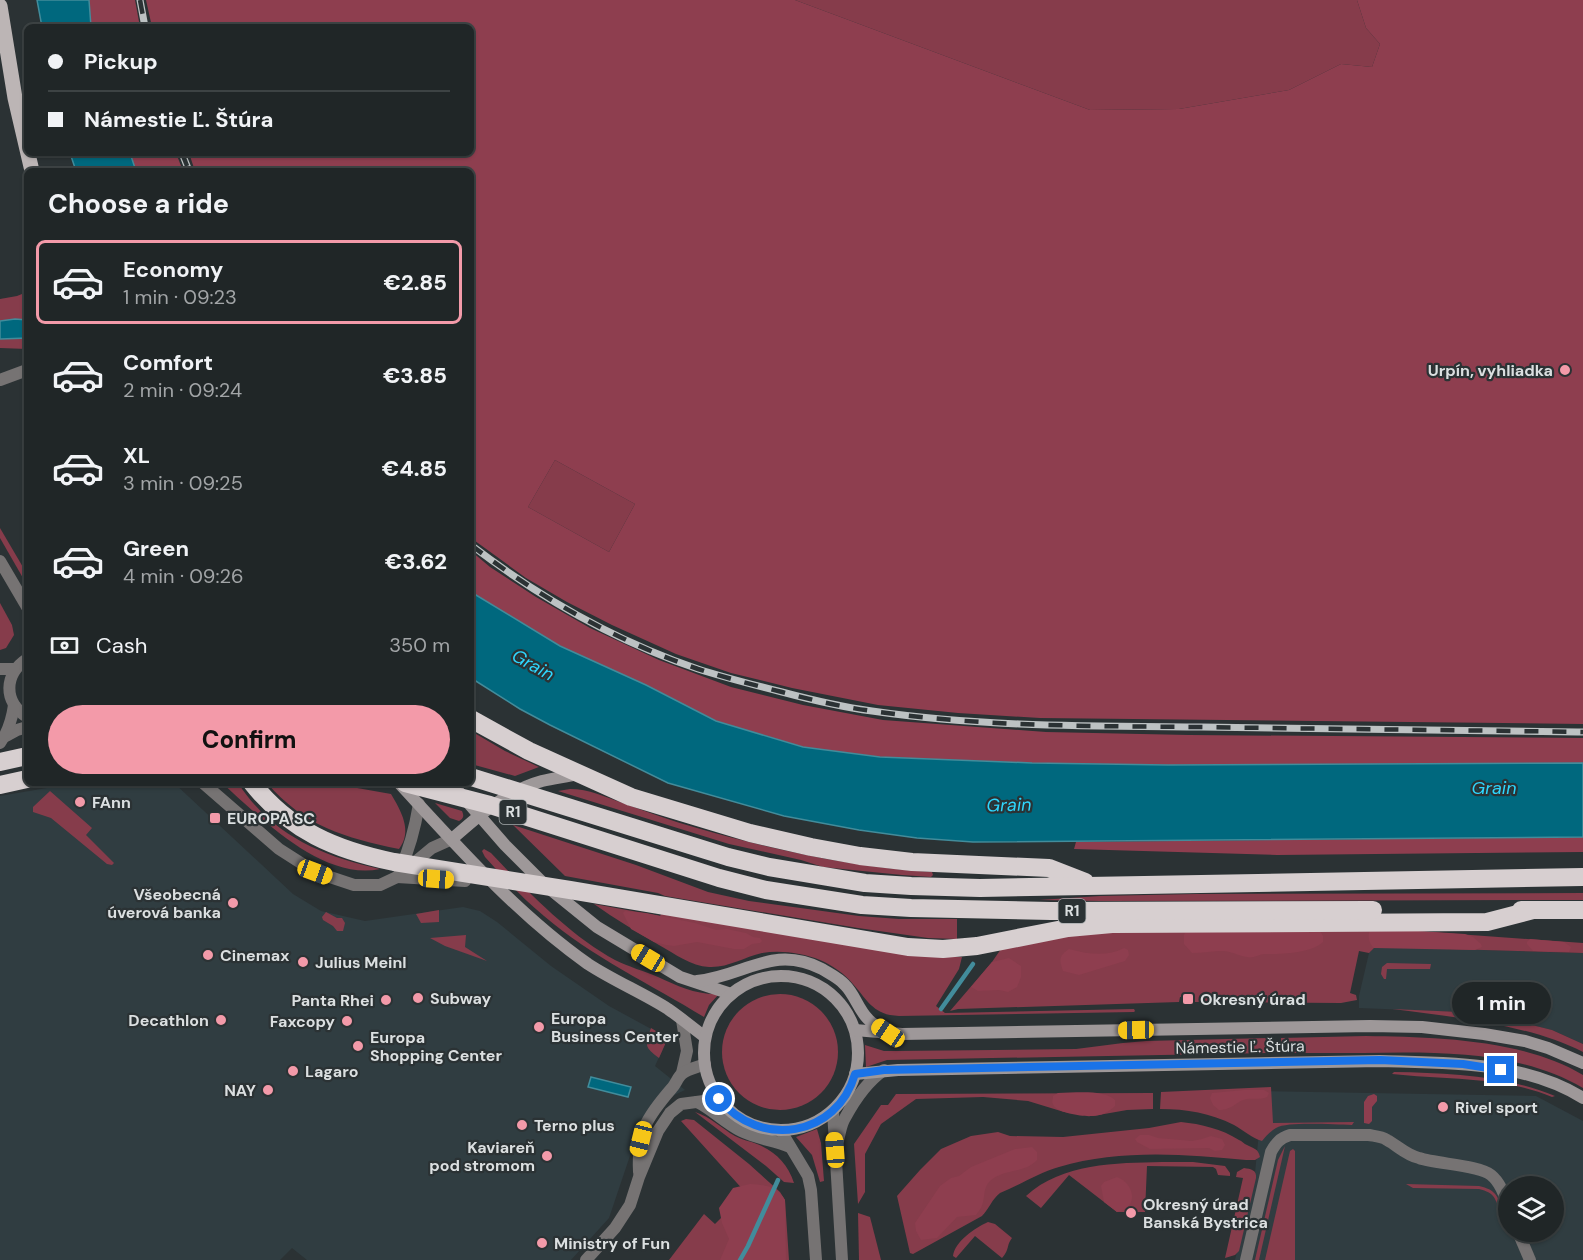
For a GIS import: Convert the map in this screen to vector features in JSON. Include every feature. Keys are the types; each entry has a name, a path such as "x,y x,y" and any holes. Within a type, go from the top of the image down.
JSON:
{"highway":[{"path":"474,721 529,751 631,797 750,833 860,856 912,862 1049,868 1095,886"},
{"path":"0,762 24,757"},
{"name":"R1","path":"474,778 728,857 791,871 865,883 980,888 1583,877"},
{"path":"0,785 24,780"},
{"path":"254,786 266,801 290,821 318,838 368,857 908,947 944,949 977,946 1068,928 1112,924 1487,922 1533,910"},
{"name":"R1","path":"416,786 489,805 719,878 766,890 862,905 1051,911 1583,910"}],"main road":[{"path":"0,6 24,134"},
{"path":"452,839 479,815 520,789 542,781 579,774"},
{"path":"402,786 526,914 589,964 668,1009 705,1037"},
{"path":"454,786 504,845 544,885 597,927 672,972 693,982 731,994"},
{"path":"693,982 710,980 770,960 801,961 845,984 869,1020 888,1033"},
{"path":"767,976 790,976 820,985 838,1000 847,1012 855,1030 859,1056 848,1091 833,1111 817,1122 781,1131 763,1128 733,1113 719,1099 711,1086 704,1053 705,1037 713,1016 724,1000 752,981 767,976"},
{"name":"Námestie Ľ. Štúra","path":"855,1030 926,1034 1422,1027 1462,1030 1525,1041 1583,1063"},
{"name":"Námestie Ľ. Štúra","path":"855,1074 884,1070 1380,1060 1463,1064 1516,1072 1559,1086 1583,1098"}],"street":[{"path":"0,380 24,371"},
{"path":"0,561 24,603"},
{"path":"24,661 14,669 5,688 14,705 24,715"},
{"path":"0,669 14,669"},
{"path":"3,739 11,724 14,705"},
{"path":"3,739 24,728"},
{"path":"206,786 279,849 315,872 354,885 380,885 397,877 432,848 452,839"},
{"path":"397,877 408,853 419,804"},
{"path":"397,877 494,883"},
{"path":"639,1176 638,1151 644,1126 655,1107 675,1085 682,1073 687,1051 682,1020"},
{"path":"682,1073 705,1064"},
{"path":"835,1150 844,1119 858,1098 884,1070"},
{"path":"586,1260 615,1228 630,1205 639,1176 658,1131 670,1113 681,1104 719,1099"},
{"path":"698,1102 742,1132 790,1147"},
{"path":"833,1111 842,1260"},
{"path":"781,1131 808,1176 816,1260"},
{"path":"1246,1260 1271,1152 1282,1137 1290,1135 1369,1135 1379,1137 1386,1139 1410,1156 1480,1170 1492,1175 1498,1183"},
{"path":"1522,1242 1530,1260"}],"shaded area":[{"path":"89,0 135,0 139,24 91,24"},
{"path":"146,0 795,0 1090,110 1179,109 1289,90 1341,64 1372,67 1380,44 1366,28 1357,0 1583,0 1583,724 1040,718 958,713 878,705 792,688 731,673 676,654 567,602 526,578 474,540 474,168 194,168 190,156 474,156 474,24 151,24","holes":["555,460 635,504 609,552 528,507"]},
{"path":"795,0 1357,0 1366,28 1380,44 1372,67 1341,64 1289,90 1179,109 1090,110"},
{"path":"131,156 177,156 182,168 135,168"},
{"path":"24,293 24,320 0,321 0,299"},
{"path":"24,338 24,349 0,348 0,339"},
{"path":"555,460 635,504 609,552 528,507"},
{"path":"0,528 24,569 24,580 0,538"},
{"path":"474,554 490,567 536,597 590,628 659,660 731,687 803,705 883,720 1046,732 1583,738 1583,763 1168,765 880,757 803,747 716,721 646,685 560,646 474,594"},
{"path":"0,603 12,625 14,635 6,648 0,650"},
{"path":"474,733 539,767 515,776 474,765"},
{"path":"58,786 177,786 293,894 321,911 365,921 463,907 480,911 551,966 609,1006 666,1037 667,1040 655,1066 685,1090 655,1104 637,1135 609,1218 571,1260 307,1260 292,1248 280,1260 0,1260 0,796"},
{"path":"225,786 240,786 266,817 300,841 358,864 380,869 358,870 336,866 294,844"},
{"path":"270,786 346,786 391,794 404,821 403,842 399,849 343,835 311,820 281,798"},
{"path":"584,790 678,822 755,843 843,862 932,872 933,875 931,877 902,875 823,867 729,844 558,791"},
{"path":"50,791 92,828 86,835 114,863 112,865 107,864 51,818 33,812 33,807"},
{"path":"435,803 462,811 463,818 459,821 450,818"},
{"path":"513,825 636,865 708,892 749,901 859,916 957,919 957,939 928,938 858,928 665,896 565,876"},
{"path":"1583,837 1583,852 1277,855 1074,849 1076,842"},
{"path":"484,849 491,853 549,911 598,950 620,962 680,987 703,993 719,994 709,1005 704,1017 601,957 562,931 513,888 485,857 482,851"},
{"path":"1583,893 1583,900 1039,900 1196,894"},
{"path":"594,904 660,916 661,914 942,957 962,957 959,969 936,1006 945,1013 1134,1009 1135,1011 890,1015 873,1007 846,977 834,967 820,960 791,953 769,952 723,966 702,966 677,956"},
{"path":"439,910 439,922 421,923 416,914"},
{"path":"625,911 695,923 716,930 727,929 746,933 762,941 744,949 697,942 666,945 654,942 631,929 623,913"},
{"path":"326,912 342,918 345,923 343,931 337,931 323,920 322,917"},
{"path":"1361,927 1583,943 1583,953 1379,947 1369,953 1359,951 1350,993 1356,995 1357,1000 1341,1003 1194,1002 1194,997 1180,997 1179,1002 950,1011 1001,949 1057,937 1118,930"},
{"path":"1371,928 1465,934 1473,937 1482,947 1475,950 1374,948 1369,938"},
{"path":"1186,931 1320,931 1323,942 1303,951 1252,957 1224,951 1192,953 1184,944"},
{"path":"466,935 465,947 487,961 445,946 430,938"},
{"path":"1530,939 1564,942 1571,947 1569,952 1533,951 1527,944"},
{"path":"1379,947 1583,953 1583,1044 1552,1030 1483,1013 1359,1008 1359,996 1369,953"},
{"path":"1124,948 1128,950 1129,955 1125,961 1079,975 1063,971 1061,958 1069,949 1097,954 1111,953"},
{"path":"1009,958 1021,966 1021,977 1017,987 1008,992 978,991 971,987 992,962"},
{"path":"1387,963 1431,964 1430,969 1387,969 1386,979 1384,979 1381,974 1382,967"},
{"path":"780,994 802,999 821,1011 833,1030 838,1052 833,1074 821,1093 802,1105 780,1110 758,1105 739,1093 727,1074 722,1052 727,1030 739,1011 758,999"},
{"path":"1392,1009 1483,1013 1552,1030 1583,1044 1583,1052 1561,1042 1514,1028"},
{"path":"651,1028 667,1040 659,1058 647,1045"},
{"path":"1366,1036 1449,1039 1506,1047 1559,1063 1583,1075 1583,1088 1531,1066 1476,1056 1419,1053 1281,1053 1281,1038"},
{"path":"1268,1038 1268,1053 887,1060 866,1067 865,1045 884,1051 1076,1049 1146,1041"},
{"path":"1394,1072 1476,1076 1536,1089 1555,1096 1493,1082 1392,1074"},
{"path":"1271,1087 1273,1123 1354,1122 1352,1125 1282,1126 1272,1131 1262,1141 1216,1117 1189,1111 1160,1109 1161,1092"},
{"path":"1264,1090 1269,1093 1267,1097 1243,1100 1224,1110 1219,1110 1213,1105 1210,1098 1212,1093"},
{"path":"1263,1091 1536,1096 1583,1121 1583,1260 1235,1260 1255,1173"},
{"path":"1058,1093 1103,1094 1115,1100 1115,1106 1099,1115 1072,1114 1054,1106 1053,1096"},
{"path":"1153,1093 1153,1109 1127,1110 1093,1116 1064,1112 1028,1101 983,1097 916,1099 881,1124 865,1154 865,1192 858,1204 854,1144 881,1105 888,1105 896,1094"},
{"path":"1374,1094 1377,1096 1377,1101 1372,1107 1372,1121 1369,1124 1364,1123 1364,1102 1368,1096"},
{"path":"695,1112 740,1139 770,1150 784,1164 794,1183 784,1182"},
{"path":"694,1120 780,1192 785,1200 789,1260 669,1260 704,1214 715,1224 746,1193 681,1121"},
{"path":"1181,1122 1226,1133 1255,1149 1260,1157 1255,1160 1246,1160 1152,1154 1128,1155 1082,1161 1059,1167 1000,1193 982,1216 913,1254 910,1253 897,1196 941,1149 971,1136 998,1132 1010,1136 1063,1137 1149,1128"},
{"path":"817,1129 821,1143 824,1181 820,1182 812,1155 796,1137"},
{"path":"1140,1135 1192,1141 1211,1136 1222,1139 1225,1145 1222,1150 1215,1151 1209,1148 1150,1149 1137,1142 1135,1139"},
{"path":"1285,1146 1259,1260 1255,1260 1278,1160"},
{"path":"1032,1147 1037,1152 1037,1160 1026,1167 1001,1174 990,1181 986,1187 981,1208 976,1215 957,1217 937,1238 921,1240 915,1223 940,1186 971,1167 1015,1149"},
{"path":"1293,1149 1295,1151 1295,1260 1265,1260 1290,1151"},
{"path":"1193,1162 1225,1166 1230,1176 1218,1175 1213,1167 1147,1166 1145,1212 1117,1212 1069,1175 1041,1208 1026,1196 1040,1185 1073,1171 1108,1164"},
{"path":"1244,1168 1251,1169 1256,1178 1239,1251 1225,1258 1243,1178 1236,1177 1237,1172"},
{"path":"1117,1177 1128,1185 1132,1196 1129,1206 1117,1212 1104,1202 1101,1186 1104,1182"},
{"path":"750,1184 770,1187 782,1195 785,1200 786,1260 720,1260 729,1239 719,1208 733,1188"},
{"path":"1406,1184 1479,1186 1495,1194 1498,1207 1491,1194 1479,1189 1413,1188"},
{"path":"858,1213 870,1217 881,1260 859,1260"},
{"path":"988,1222 995,1224 1012,1238 1002,1258 975,1236 956,1258 953,1256 957,1245 962,1240"}],"water":[{"path":"37,0 89,0 91,24 41,24"},
{"path":"71,156 131,156 135,168 75,168"},
{"path":"24,320 24,338 0,339 0,321"},
{"name":"Grain","path":"474,594 560,646 646,685 716,721 803,747 880,757 1032,763 1168,765 1583,763 1583,837 973,842 917,838 784,816 668,783 520,709 474,680"},
{"path":"591,1077 631,1087 628,1097 588,1087"}],"waterway":[{"path":"941,1009 973,964"},
{"path":"740,1260 778,1180"}],"railway":[{"path":"140,0 144,24"},
{"path":"183,156 188,168"},
{"path":"474,547 551,600 608,631 667,658 698,669 804,698 861,709 954,720 1037,725 1583,732"}],"place":[{"name":"Urpín, vyhliadka","path":"1565,370"},
{"name":"FAnn","path":"80,802"},
{"name":"EUROPA SC","path":"215,818"},
{"name":"Všeobecná úverová banka","path":"233,903"},
{"name":"Cinemax","path":"208,955"},
{"name":"Julius Meinl","path":"303,962"},
{"name":"Subway","path":"418,998"},
{"name":"Okresný úrad","path":"1188,999"},
{"name":"Panta Rhei","path":"386,1000"},
{"name":"Decathlon","path":"221,1020"},
{"name":"Faxcopy","path":"347,1021"},
{"name":"Europa Business Center","path":"539,1027"},
{"name":"Europa Shopping Center","path":"358,1046"},
{"name":"Lagaro","path":"293,1071"},
{"name":"NAY","path":"268,1090"},
{"name":"Rivel sport","path":"1443,1107"},
{"name":"Terno plus","path":"522,1125"},
{"name":"Kaviareň pod stromom","path":"547,1156"},
{"name":"Okresný úrad Banská Bystrica","path":"1131,1213"},
{"name":"Ministry of Fun","path":"542,1243"}],"route":[{"path":"719,1099 725,1107 747,1122 755,1126 781,1131 817,1122 833,1111 848,1091 855,1074 884,1070 1380,1060 1463,1064 1501,1070"}]}
